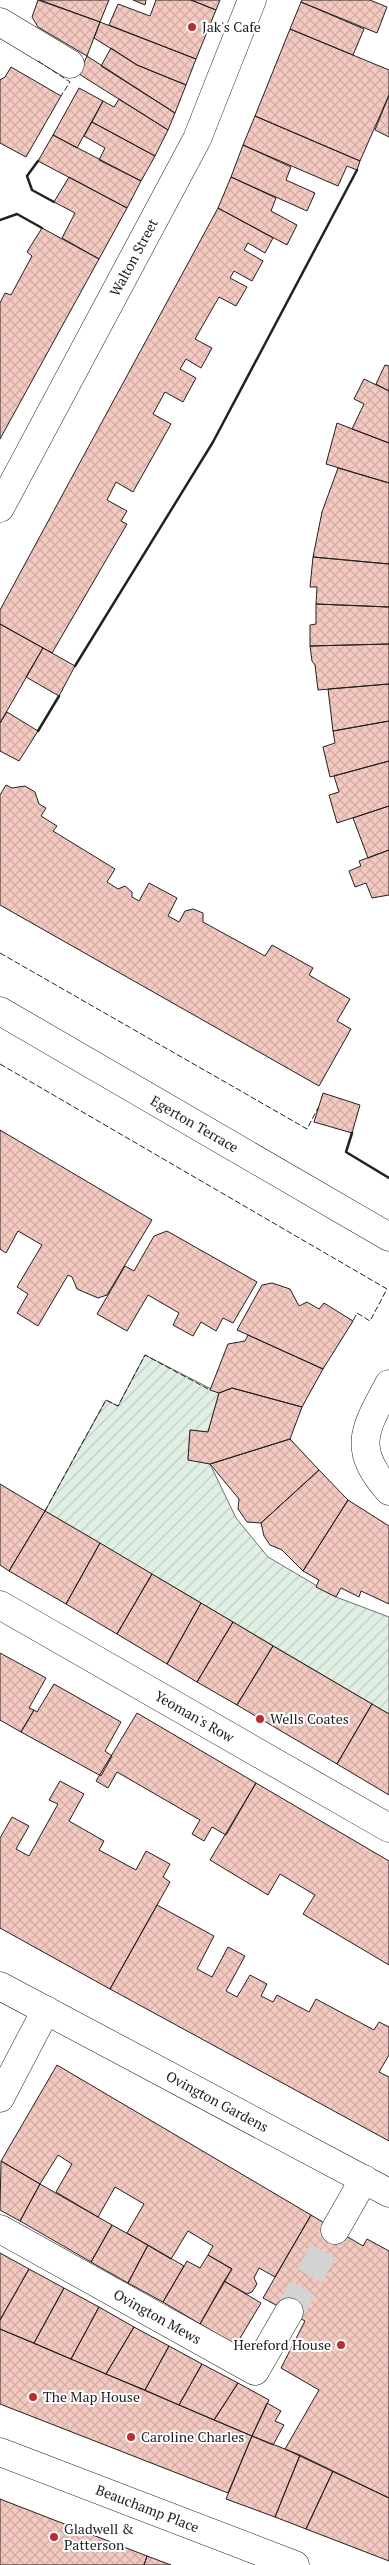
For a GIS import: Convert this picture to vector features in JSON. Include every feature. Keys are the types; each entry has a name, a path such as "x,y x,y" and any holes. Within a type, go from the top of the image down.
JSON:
{"street":[{"name":"Walton Street","path":"0,508 197,139 252,0"},
{"path":"0,22 70,64"},
{"name":"Egerton Terrace","path":"0,1011 389,1237"},
{"path":"389,1384 367,1424 364,1447 374,1474 389,1491"},
{"name":"Yeoman's Row","path":"0,1606 389,1828"},
{"name":"Ovington Gardens","path":"0,1986 389,2193"},
{"path":"0,2098 46,2010"},
{"path":"335,2230 364,2179"},
{"name":"Ovington Mews","path":"0,2229 255,2372 289,2312"},
{"name":"Beauchamp Place","path":"0,2452 294,2565"}],"green space":[{"path":"145,1355 219,1393 208,1432 190,1430 188,1459 210,1464 236,1518 268,1557 336,1597 389,1617 389,1714 45,1511 106,1400 118,1406"}],"building":[{"path":"38,0 100,22 87,56 38,27 32,17"},
{"path":"40,0 109,0 100,22"},
{"path":"133,0 146,0 145,5"},
{"path":"156,0 191,0 216,10 196,59 109,25 118,4 150,16"},
{"path":"191,0 220,0 216,10"},
{"path":"302,0 370,0 387,7 377,33 301,2"},
{"path":"301,2 364,29 353,55 290,29"},
{"path":"100,22 196,59 186,85 137,65 94,38"},
{"path":"290,29 389,70 389,95 360,161 255,116"},
{"path":"111,48 137,65 186,85 175,113 101,66"},
{"path":"87,56 175,113 168,130 79,74"},
{"path":"11,67 61,96 26,157 0,143 0,80 5,77"},
{"path":"79,88 103,101 77,148 53,135"},
{"path":"389,95 389,137 375,130"},
{"path":"119,99 168,130 155,156 92,122 103,101 114,107"},
{"path":"255,116 360,161 357,170 347,166 338,186 243,145"},
{"path":"92,122 155,156 141,181 99,160 105,148 84,136"},
{"path":"53,135 141,181 127,208 38,161"},
{"path":"243,145 291,167 286,180 315,193 307,211 231,177"},
{"path":"69,177 127,208 99,259 62,238 75,213 54,202"},
{"path":"231,177 276,198 271,211 297,225 287,245 218,208"},
{"path":"218,208 273,238 265,253 248,243 244,250 263,261 252,281 234,271 230,278 247,287 236,306 219,297 195,339 212,348 201,368 186,359 180,369 196,378 183,402 165,392 153,414 171,424 133,492 116,482 107,500 127,511 121,521 127,524 52,653 0,624 0,610"},
{"path":"42,228 99,259 0,439 0,303 5,293 11,295 32,256 27,252"},
{"path":"385,365 389,366 389,391 376,384"},
{"path":"364,379 389,391 389,443 352,429 364,404 354,399"},
{"path":"337,423 389,443 389,483 326,464"},
{"path":"338,468 389,483 389,564 313,557 322,512"},
{"path":"313,557 389,564 389,607 316,604 317,587 310,587"},
{"path":"316,604 389,607 389,644 310,646 310,625 316,624"},
{"path":"0,624 43,648 0,723"},
{"path":"389,644 389,684 318,690 315,665 312,661 310,646"},
{"path":"43,648 75,666 59,696 26,677"},
{"path":"389,684 389,721 333,731 328,689"},
{"path":"7,712 38,731 19,761 0,751 0,723"},
{"path":"389,721 389,761 330,777 323,747 335,743 333,731"},
{"path":"389,761 389,806 337,823 329,795 339,792 334,776"},
{"path":"6,785 12,788 25,786 35,792 39,804 46,808 41,816 57,826 53,831 115,869 107,882 118,889 125,886 132,892 132,897 139,901 149,883 177,898 168,916 179,922 185,911 193,909 203,913 203,922 265,956 272,945 313,968 309,975 350,999 337,1021 351,1029 319,1086 0,905 0,795"},
{"path":"389,806 389,850 368,858 353,818"},
{"path":"389,850 389,895 372,898 366,883 355,887 349,871 361,866 359,861"},
{"path":"323,1093 360,1105 352,1133 314,1122"},
{"path":"0,1130 152,1220 107,1295 98,1298 77,1289 72,1277 68,1275 38,1326 17,1313 28,1294 17,1287 42,1245 18,1231 6,1253 0,1249"},
{"path":"167,1231 257,1282 233,1323 223,1318 216,1331 201,1322 193,1336 173,1325 179,1313 148,1295 127,1331 97,1314 125,1266 134,1271 154,1236"},
{"path":"272,1283 290,1289 299,1306 307,1302 319,1309 324,1303 353,1321 323,1369 237,1330 262,1285"},
{"path":"248,1335 323,1369 302,1407 232,1388 219,1393 210,1390 228,1344 245,1341"},
{"path":"232,1388 302,1407 290,1439 210,1464 188,1460 190,1430 208,1432 219,1393"},
{"path":"290,1439 319,1470 261,1523 247,1522 238,1509 239,1499 210,1464"},
{"path":"319,1470 348,1500 303,1571 282,1550 270,1545 264,1536 261,1523"},
{"path":"0,1484 45,1511 9,1571 0,1565"},
{"path":"348,1500 389,1526 389,1604 361,1591 359,1597 341,1588 336,1597 316,1587 319,1580 303,1571"},
{"path":"45,1511 100,1543 66,1604 9,1571"},
{"path":"100,1543 152,1574 117,1634 66,1604"},
{"path":"152,1574 201,1603 167,1664 117,1634"},
{"path":"201,1603 233,1622 197,1682 167,1664"},
{"path":"233,1622 273,1646 237,1705 197,1682"},
{"path":"273,1646 372,1704 337,1764 237,1705"},
{"path":"0,1653 46,1678 29,1708 34,1710 21,1732 0,1720"},
{"path":"54,1684 121,1722 105,1751 112,1756 101,1776 21,1732 34,1710 37,1712"},
{"path":"372,1704 389,1714 389,1795 337,1764"},
{"path":"137,1713 256,1783 226,1835 212,1827 204,1841 192,1834 200,1820 117,1772 108,1788 96,1781"},
{"path":"60,1781 84,1794 69,1821 104,1841 99,1850 136,1870 146,1851 170,1864 163,1877 170,1882 110,1989 0,1928 0,1838 12,1817 29,1826 16,1849 29,1856 58,1804 49,1800"},
{"path":"256,1783 389,1861 389,1965 303,1914 315,1895 280,1874 268,1895 210,1860"},
{"path":"157,1905 214,1936 197,1969 212,1977 228,1947 245,1956 226,1991 237,1997 250,1975 267,1984 261,1996 273,2002 277,1995 309,2012 316,1999 374,2030 379,2022 389,2027 389,2055 379,2072 389,2077 389,2141 110,1989"},
{"path":"57,2065 311,2215 275,2277 259,2268 254,2278 257,2284 252,2292 247,2294 224,2281 232,2269 208,2255 213,2246 188,2231 171,2259 127,2233 144,2204 115,2187 98,2217 56,2192 72,2164 58,2155 40,2184 1,2161"},
{"path":"1,2161 40,2184 20,2221 0,2210"},
{"path":"40,2184 112,2225 91,2262 20,2221"},
{"name":"Hereford House","path":"311,2215 363,2246 367,2239 389,2251 389,2498 285,2449 319,2390 281,2368 305,2321 263,2298"},
{"path":"112,2225 148,2245 128,2283 91,2262"},
{"path":"148,2245 184,2266 163,2302 128,2283"},
{"path":"0,2253 29,2269 0,2320"},
{"path":"208,2255 232,2269 200,2324 163,2302 187,2261 200,2268"},
{"path":"29,2269 64,2288 34,2343 0,2329 0,2320"},
{"path":"224,2281 261,2303 236,2345 200,2324"},
{"path":"64,2288 99,2307 71,2359 34,2343"},
{"path":"99,2307 134,2327 106,2374 71,2359"},
{"path":"134,2327 169,2346 145,2390 106,2374"},
{"path":"0,2329 252,2436 228,2493 0,2404"},
{"path":"169,2346 202,2364 179,2405 145,2390"},
{"path":"202,2364 238,2383 214,2420 179,2405"},
{"path":"238,2383 269,2400 252,2436 214,2420"},
{"path":"267,2403 281,2411 275,2421 284,2425 273,2445 252,2436"},
{"path":"252,2436 300,2455 275,2517 226,2499"},
{"path":"300,2455 333,2471 306,2529 275,2517"},
{"path":"333,2471 389,2498 389,2561 306,2529"},
{"path":"0,2499 147,2556 144,2565 0,2565"},
{"path":"147,2556 171,2565 144,2565"}],"tunnel":[{"path":"289,2312 335,2230"}],"fence":[{"path":"38,61 70,82 61,96"},
{"path":"0,953 307,1129 318,1108"},
{"path":"0,1064 387,1289 370,1321 357,1313 353,1321"},
{"path":"45,1511 106,1400 118,1406 145,1355 210,1390"}],"wall":[{"path":"38,161 27,176 32,190 54,202"},
{"path":"75,666 213,442 357,170"},
{"path":"0,220 17,214 42,228"},
{"path":"38,731 59,696"},
{"path":"352,1133 346,1152 389,1178"}],"place":[{"name":"Jak's Cafe","path":"192,27"},
{"name":"Wells Coates","path":"260,1719"},
{"name":"Hereford House","path":"341,2345"},
{"name":"The Map House","path":"33,2397"},
{"name":"Caroline Charles","path":"131,2437"},
{"name":"Gladwell & Patterson","path":"54,2537"}]}
